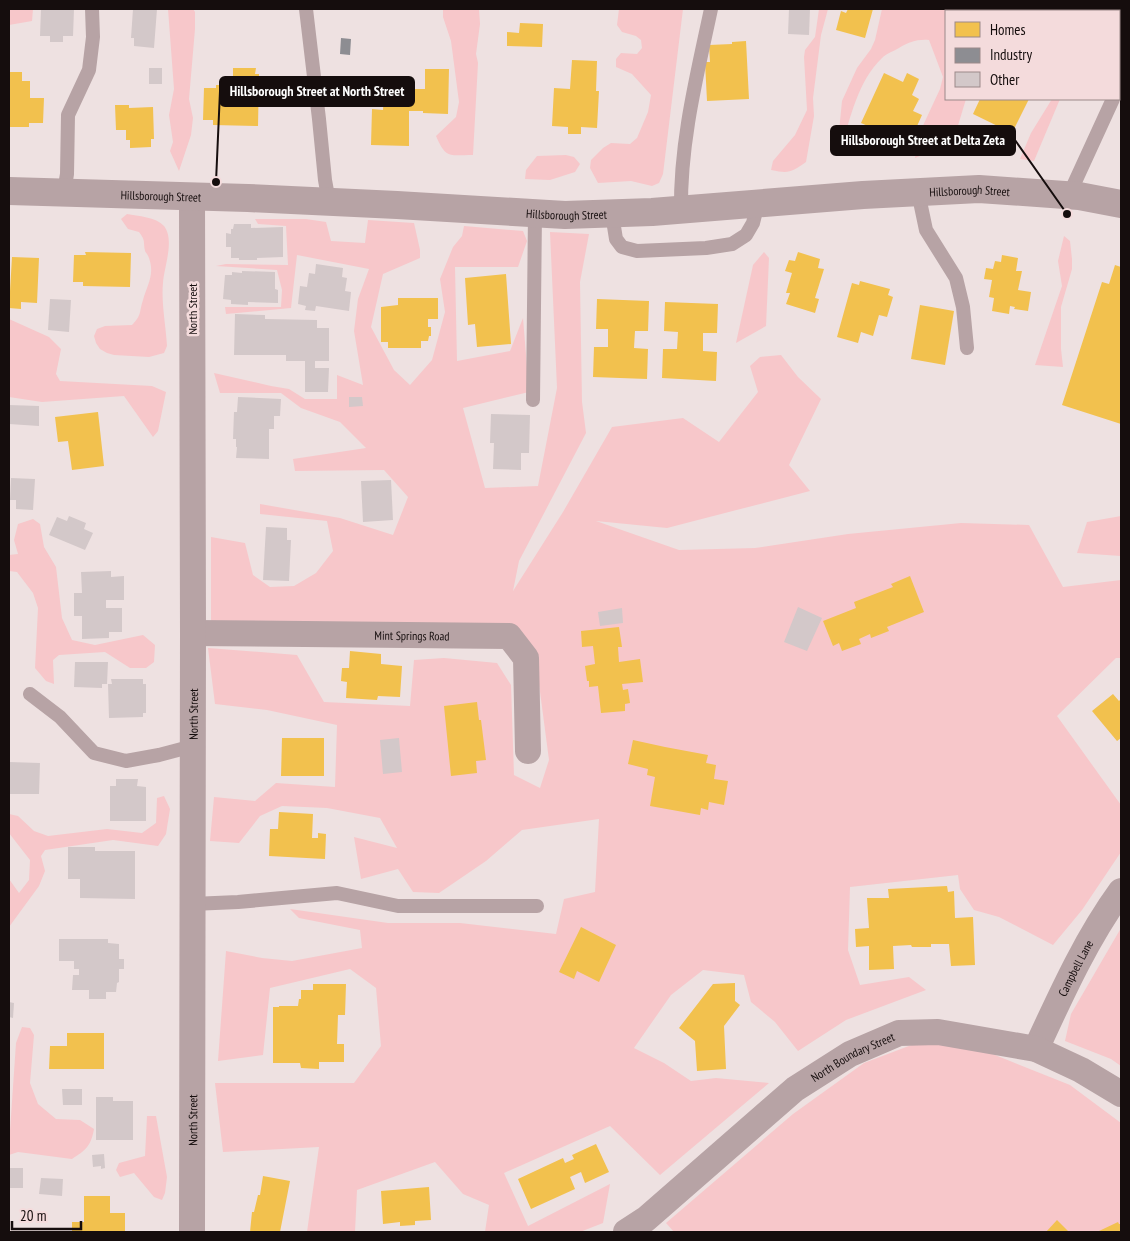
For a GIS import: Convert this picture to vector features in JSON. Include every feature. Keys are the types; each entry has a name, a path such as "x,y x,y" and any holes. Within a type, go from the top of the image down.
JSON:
{"street":[{"name":"Hillsborough Street","path":"9,191 192,196 565,215 682,210 863,195 979,188 1069,195 1121,204"},
{"name":"North Street","path":"192,196 192,1232"},
{"name":"Mint Springs Road","path":"193,633 509,636 526,658 528,751"},
{"name":"Campbell Lane","path":"1036,1049 1086,946 1121,890"},
{"name":"North Boundary Street","path":"626,1232 646,1218 795,1088 850,1054 899,1033 938,1032 1036,1049 1080,1070 1121,1094"}],"lane":[{"path":"64,192 68,115 89,70 93,37 92,9"},
{"path":"306,9 329,202"},
{"path":"682,210 681,190 688,121 711,9"},
{"path":"1069,195 1114,100"},
{"path":"918,192 926,230 956,278 963,307 967,348"},
{"path":"612,214 616,239 622,247 637,251 706,248 732,244 746,235 753,224 758,204"},
{"path":"533,400 535,213"},
{"path":"30,694 60,717 94,753 126,761 193,746"},
{"path":"192,904 337,893 398,906 537,906"}],"shaded area":[{"path":"9,9 33,9 32,21 9,25"},
{"path":"168,9 193,9 195,12 189,99 193,118 191,135 179,171 170,151 173,142 169,115 174,89"},
{"path":"443,9 479,9 480,24 476,54 478,63 473,155 449,154 443,149 436,136 456,117 459,102 451,41 443,17"},
{"path":"619,9 683,9 663,174 659,183 652,186 631,181 598,183 590,168 591,160 603,148 611,143 630,144 637,138 648,112 651,95 632,74 616,67 616,59 621,53 637,54 642,48 641,40 636,36 622,32 617,25"},
{"path":"819,9 828,9 821,35 813,98 814,116 806,162 790,171 771,170 773,161 795,135 807,110 804,57 805,50 815,37"},
{"path":"882,9 1003,9 945,10 945,100 966,100 953,142 915,158 920,132 940,89 943,77 929,40 906,44 882,58 874,67 861,89 841,150 838,142 842,101 857,68 871,49"},
{"path":"1051,100 1060,100 1034,161 1020,159 1031,133"},
{"path":"566,155 574,157 580,164 575,172 550,180 525,179 526,170 537,156"},
{"path":"127,214 147,217 161,223 169,239 163,290 167,346 164,353 149,357 107,353 100,349 94,336 97,329 105,326 132,325 135,322 139,316 150,280 151,264 145,251 143,238 139,232 128,229 121,219"},
{"path":"255,219 306,219 326,222 331,241 365,243 368,220 414,223 420,258 383,274 371,327 394,370 410,385 432,360 445,312 440,279 453,247 462,236 464,226 523,231 527,241 518,267 455,267 457,361 510,351 523,318 529,392 463,408 485,488 538,486 557,388 550,232 589,234 580,282 582,402 586,433 519,561 513,591 563,512 612,427 683,418 719,442 758,392 750,366 760,357 781,355 798,377 821,399 789,465 810,491 667,528 596,521 679,550 755,548 848,534 961,523 1029,525 1063,587 1121,580 1121,658 1116,658 1057,716 1121,805 1121,852 1082,910 1053,945 999,917 974,910 960,889 958,875 850,887 848,950 860,985 909,977 926,990 846,1020 798,1051 775,1022 751,1002 744,975 703,970 671,995 634,1048 664,1063 691,1081 716,1078 769,1083 660,1175 610,1126 504,1173 528,1226 610,1184 603,1223 580,1232 485,1232 489,1205 463,1194 435,1162 357,1190 355,1232 307,1232 319,1147 223,1152 215,1083 354,1083 381,1046 376,988 350,969 270,988 263,1055 218,1061 226,951 262,958 292,961 362,948 360,930 299,918 290,909 388,923 460,923 556,934 564,899 595,892 599,819 522,830 486,861 439,893 413,892 398,869 361,879 354,837 397,848 380,818 327,808 282,806 260,816 239,843 210,841 214,797 255,801 276,783 335,787 337,725 267,710 215,704 208,648 297,655 324,702 410,706 414,660 444,658 497,663 511,685 514,775 540,788 549,760 535,654 525,640 211,623 211,537 245,543 253,575 270,587 294,586 316,573 333,551 327,521 260,514 260,504 340,518 393,535 408,497 384,470 295,471 293,459 366,448 340,422 301,408 281,393 220,393 214,373 289,389 305,399 337,399 337,375 363,385 354,331 358,299 369,269 297,255 291,308 226,314 225,307 281,307 282,290 277,270 216,266 226,264 288,265 286,226 258,224"},
{"path":"1064,236 1070,241 1072,269 1061,307 1063,367 1035,365 1062,286 1058,261"},
{"path":"764,252 769,258 766,326 736,343 753,265"},
{"path":"9,319 49,337 61,349 56,374 60,381 152,386 166,392 158,431 153,437 124,396 42,402 9,397"},
{"path":"1121,516 1121,556 1077,553 1087,522"},
{"path":"33,519 40,524 44,547 56,567 62,618 72,640 95,645 143,635 155,645 154,662 146,668 130,668 105,652 59,655 53,660 54,684 46,681 35,668 38,608 33,593 17,572 9,571 9,555 18,554 14,540 18,524"},
{"path":"164,796 170,809 166,834 158,846 113,840 45,850 41,856 45,871 39,886 9,927 9,879 19,893 29,880 30,860 9,833 9,814 18,816 34,831 48,836 107,829 142,833 156,823 157,798"},
{"path":"1121,928 1121,1066 1111,1059 1065,1041 1071,1014"},
{"path":"22,1027 30,1028 34,1035 30,1083 38,1104 56,1119 80,1120 94,1129 87,1147 72,1159 18,1152 9,1155 16,1043"},
{"path":"922,1041 990,1053 1070,1085 1121,1123 1121,1232 674,1232 666,1223 793,1114 864,1063"},
{"path":"147,1116 156,1116 167,1177 162,1200 154,1197 134,1173 120,1177 116,1170 119,1163 145,1156"}],"building: Homes":[{"path":"848,9 873,9 865,38 836,30 841,11 846,13"},
{"path":"520,23 543,24 542,47 507,46 507,32 519,33"},
{"path":"746,41 749,99 707,101 705,62 710,62 709,45"},
{"path":"572,60 597,61 596,91 599,91 597,128 581,127 581,134 568,134 568,127 552,126 554,88 570,89"},
{"path":"233,68 256,68 255,74 259,74 258,126 213,125 213,120 203,120 204,88 216,88 216,85 233,85"},
{"path":"425,69 449,69 448,114 409,111 409,146 371,145 372,109 383,110 384,93 391,93 391,81 410,81 410,89 425,89"},
{"path":"9,72 22,72 22,81 30,81 30,98 44,98 43,123 29,123 29,127 9,127"},
{"path":"884,73 903,82 907,73 919,79 912,95 919,99 913,111 922,115 909,144 861,123"},
{"path":"980,100 1028,100 1012,133 973,114"},
{"path":"115,105 129,105 129,108 153,107 154,139 151,139 151,147 130,148 130,140 126,140 126,130 116,130"},
{"path":"85,252 131,253 130,287 83,286 83,282 73,282 74,255 86,255"},
{"path":"798,252 820,259 818,268 824,269 815,298 819,299 815,313 786,304 790,293 786,293 792,273 785,271 789,260 795,261"},
{"path":"1002,255 1018,258 1016,271 1022,271 1018,290 1031,292 1028,311 1014,309 1015,307 1010,306 1009,314 992,311 994,298 989,297 992,280 984,279 986,268 993,269 995,261 1001,262"},
{"path":"12,257 39,258 37,303 21,302 21,309 9,308"},
{"path":"1115,265 1121,267 1121,424 1062,405 1102,282 1109,284"},
{"path":"506,274 511,344 477,347 475,324 468,325 465,278"},
{"path":"860,281 890,289 888,295 893,297 887,317 879,315 873,336 861,332 858,343 837,337 852,283 859,285"},
{"path":"398,298 438,298 438,319 428,319 428,327 431,327 431,336 429,336 428,341 421,341 421,348 388,348 388,342 381,342 381,307 398,305"},
{"path":"597,299 649,301 648,331 635,331 634,348 648,349 647,379 593,377 594,347 608,347 608,329 596,329"},
{"path":"665,302 718,304 717,333 703,333 703,351 717,352 716,381 662,378 663,349 677,349 678,332 664,331"},
{"path":"920,305 954,311 945,365 911,359"},
{"path":"98,412 104,466 72,470 68,441 58,442 55,417"},
{"path":"910,576 924,612 887,627 889,631 871,638 870,634 859,639 861,644 842,651 839,643 833,646 823,621 856,608 854,602 893,587 891,584"},
{"path":"619,627 622,647 618,647 619,662 640,659 643,682 622,684 623,690 628,689 630,703 625,704 625,711 601,713 598,686 589,687 585,666 595,664 593,646 582,647 581,631"},
{"path":"350,651 381,654 381,664 402,666 400,697 378,696 377,700 346,698 347,682 341,681 342,668 349,668"},
{"path":"1113,694 1119,701 1121,699 1121,738 1117,741 1092,711"},
{"path":"477,702 486,760 476,761 477,773 451,776 444,706"},
{"path":"282,738 324,738 324,776 281,776"},
{"path":"633,740 708,755 706,763 716,765 714,779 728,781 724,805 709,802 708,810 701,808 700,815 650,806 655,777 647,775 648,769 628,764"},
{"path":"279,812 313,814 312,838 318,838 318,833 326,834 325,859 269,856 270,829 278,829"},
{"path":"947,886 948,892 954,891 955,918 973,917 975,965 951,966 949,944 931,944 931,947 893,946 894,969 869,970 869,946 856,947 855,929 869,928 867,898 889,898 888,889"},
{"path":"581,927 616,945 599,982 577,971 574,979 559,972"},
{"path":"735,983 735,1001 740,1005 724,1026 726,1069 697,1071 695,1041 679,1028 713,984"},
{"path":"313,984 346,984 345,1015 338,1015 337,1044 344,1044 344,1062 319,1062 319,1069 301,1068 300,1063 273,1063 273,1007 298,1006 299,999 301,999 301,990 313,990"},
{"path":"67,1033 104,1033 104,1069 49,1069 50,1046 67,1046"},
{"path":"596,1144 609,1172 585,1183 581,1172 570,1177 575,1189 531,1209 518,1179 563,1158 565,1163 574,1159 572,1155"},
{"path":"263,1176 290,1181 280,1232 250,1232 252,1212 254,1212 258,1195 260,1195"},
{"path":"429,1187 431,1220 415,1221 415,1225 400,1226 400,1222 383,1224 381,1191"},
{"path":"84,1196 110,1196 110,1213 125,1213 125,1232 72,1232 72,1222 84,1222"},
{"path":"1057,1220 1069,1232 1046,1232"},
{"path":"1118,1222 1121,1224 1121,1232 1099,1231"}],"building: Industry":[{"path":"341,38 351,39 350,55 340,54"}],"building: Other":[{"path":"41,9 74,9 73,36 63,36 63,42 50,42 50,36 40,36"},
{"path":"133,9 157,9 154,48 134,46 134,38 131,38"},
{"path":"789,9 810,9 809,35 788,34"},
{"path":"149,68 162,68 162,84 149,84"},
{"path":"234,224 251,224 251,228 283,227 283,257 257,258 257,260 231,258 231,247 226,247 226,233 231,234"},
{"path":"316,264 343,268 342,277 347,278 345,291 351,292 349,311 316,306 315,311 305,310 306,306 298,304 300,286 307,287 309,273 315,274"},
{"path":"242,271 275,272 275,289 278,290 278,303 248,302 248,305 231,304 231,300 223,299 225,275 232,275 232,272 242,273"},
{"path":"50,299 71,300 69,332 48,330"},
{"path":"235,314 265,315 265,319 317,320 317,328 329,328 329,361 315,361 315,368 329,368 328,392 305,392 305,361 286,361 286,355 234,355"},
{"path":"238,397 281,399 280,416 274,416 274,429 269,429 269,459 236,458 236,439 233,439 234,412 237,412"},
{"path":"349,397 362,397 363,406 349,407"},
{"path":"9,405 39,406 39,426 9,424"},
{"path":"491,414 530,415 529,453 521,453 521,470 493,469 494,443 490,443"},
{"path":"11,478 35,479 33,510 16,509 16,500 10,500"},
{"path":"391,480 393,520 363,522 361,481"},
{"path":"69,516 86,523 84,529 93,533 85,550 49,535 57,517 67,521"},
{"path":"266,527 287,528 287,540 291,540 289,581 263,580"},
{"path":"111,571 111,577 124,576 124,600 106,600 106,608 122,608 122,632 109,632 109,638 82,639 82,616 74,616 74,593 82,593 81,572"},
{"path":"798,607 822,618 807,651 784,642"},
{"path":"622,608 623,623 600,626 598,612"},
{"path":"75,662 108,662 107,684 102,684 102,688 74,687"},
{"path":"111,679 143,679 143,684 146,684 146,713 143,713 143,717 109,718 108,684 112,684"},
{"path":"399,738 402,772 383,774 380,740"},
{"path":"9,762 40,763 39,794 9,794"},
{"path":"116,779 138,779 137,786 146,787 146,821 110,821 110,786 116,786"},
{"path":"68,847 95,847 95,851 135,851 135,899 80,898 80,879 68,879"},
{"path":"59,939 108,939 108,943 119,944 119,959 124,959 124,969 119,969 119,982 117,983 116,992 106,992 106,999 89,999 89,990 72,990 73,975 79,975 79,969 74,969 74,961 59,961"},
{"path":"9,1002 14,1003 13,1018 9,1017"},
{"path":"62,1089 82,1089 82,1105 63,1105"},
{"path":"96,1097 113,1097 113,1101 133,1101 133,1140 96,1140"},
{"path":"104,1154 105,1168 101,1169 101,1166 93,1167 92,1155"},
{"path":"9,1168 23,1168 23,1188 9,1188"},
{"path":"41,1178 63,1179 62,1196 39,1194"}],"place":[{"name":"Hillsborough Street at North Street","path":"216,182"},
{"name":"Hillsborough Street at Delta Zeta","path":"1067,214"}]}
